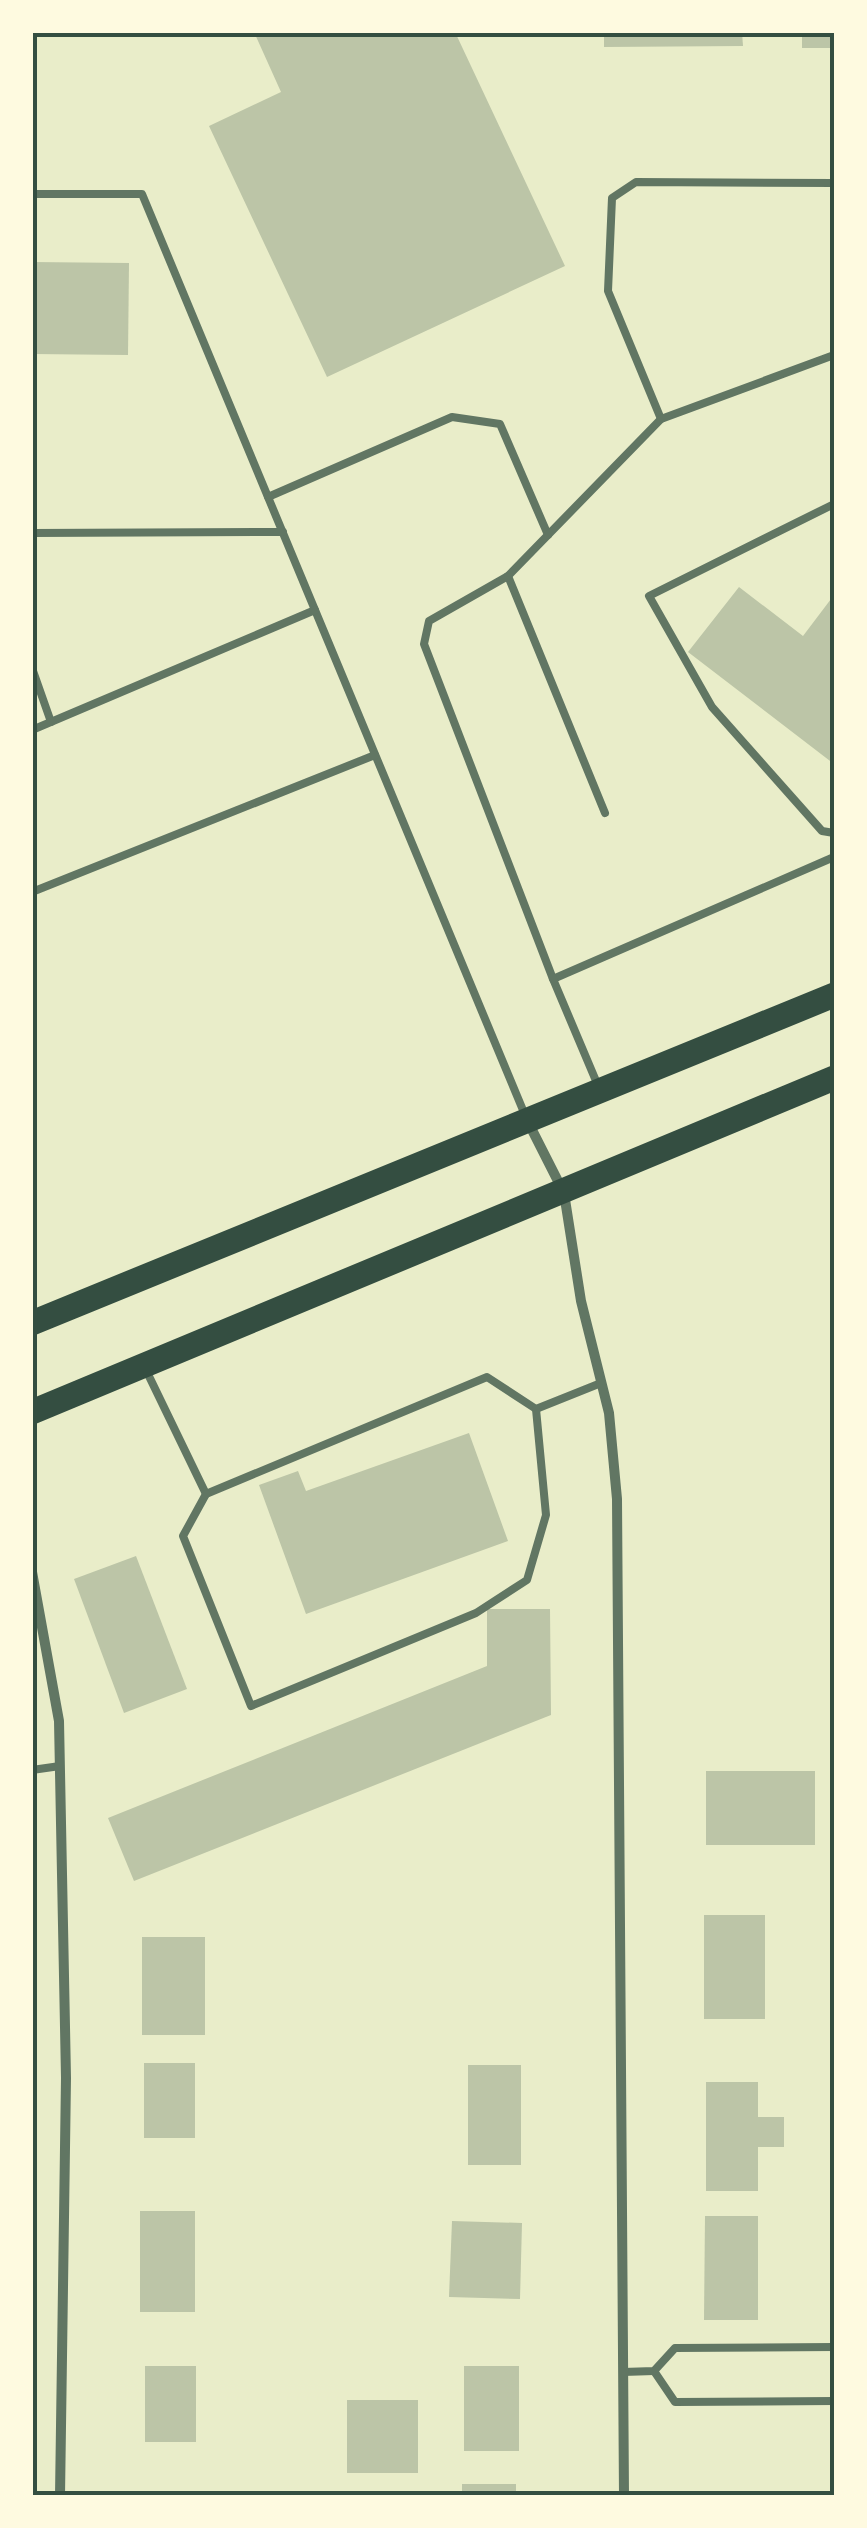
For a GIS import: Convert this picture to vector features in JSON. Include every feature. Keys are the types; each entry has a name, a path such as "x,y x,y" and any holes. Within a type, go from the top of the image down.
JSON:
{"main road":[{"path":"32,1323 834,995"},
{"path":"32,1412 564,1194 834,1078"}],"street":[{"path":"526,1120 564,1194 581,1301 609,1413 617,1499 624,2496"},
{"path":"32,1572 38,1627 60,1721 66,2078 60,2496"}],"lane":[{"path":"661,420 608,291 612,198 636,182 834,183"},
{"path":"32,194 142,194 526,1120"},
{"path":"600,1090 424,644 429,621 508,576 661,420 834,355"},
{"path":"268,497 452,417 500,424 548,535"},
{"path":"834,504 650,596 712,707 822,830 834,834"},
{"path":"32,533 283,532"},
{"path":"508,576 606,813"},
{"path":"32,730 315,610"},
{"path":"32,668 50,722"},
{"path":"32,892 375,755"},
{"path":"553,979 834,857"},
{"path":"144,1366 206,1494"},
{"path":"487,1377 536,1408 546,1516 527,1580 476,1613 251,1706 183,1536 206,1494 487,1377"},
{"path":"536,1408 601,1383"},
{"path":"32,1770 60,1766"},
{"path":"623,2372 654,2371 675,2348 834,2347"},
{"path":"654,2371 675,2402 834,2401"}],"building":[{"path":"254,32 455,32 565,266 327,377 209,126 281,92"},
{"path":"604,32 742,32 743,46 604,47"},
{"path":"802,32 834,32 834,48 802,48"},
{"path":"32,262 129,263 128,355 32,354"},
{"path":"739,587 803,636 834,595 834,764 688,652"},
{"path":"469,1433 508,1541 306,1614 259,1485 298,1471 306,1491"},
{"path":"136,1556 187,1689 124,1713 74,1579"},
{"path":"487,1609 550,1609 551,1715 134,1881 108,1818 487,1666"},
{"path":"706,1771 815,1771 815,1845 706,1845"},
{"path":"704,1915 765,1915 765,2019 704,2019"},
{"path":"142,1937 205,1937 205,2035 142,2035"},
{"path":"144,2063 195,2063 195,2138 144,2138"},
{"path":"468,2065 521,2065 521,2165 468,2165"},
{"path":"706,2082 758,2082 758,2117 784,2117 784,2147 758,2147 758,2191 706,2191"},
{"path":"140,2211 195,2211 195,2312 140,2312"},
{"path":"705,2216 758,2216 758,2320 704,2320"},
{"path":"452,2221 522,2223 520,2299 449,2297"},
{"path":"145,2366 196,2366 196,2442 145,2442"},
{"path":"464,2366 519,2366 519,2451 464,2451"},
{"path":"347,2400 418,2400 418,2473 347,2473"},
{"path":"462,2484 516,2484 516,2496 462,2496"}]}
